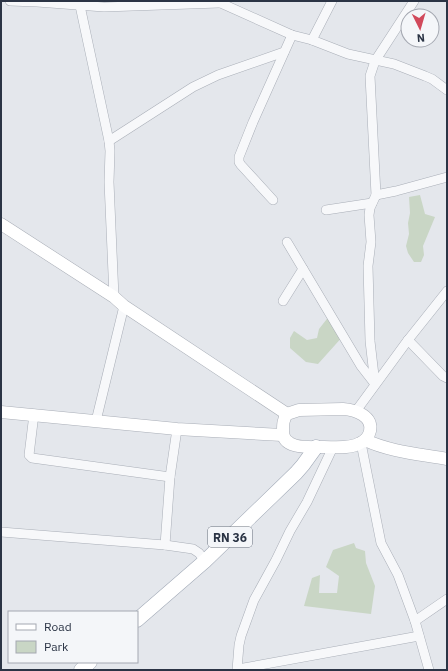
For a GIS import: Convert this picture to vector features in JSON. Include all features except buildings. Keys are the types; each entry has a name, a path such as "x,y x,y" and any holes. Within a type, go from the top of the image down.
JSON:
{"main road":[{"path":"1,224 114,297 124,306 287,414"},
{"path":"363,442 369,434 369,423 366,418 356,411 343,409 299,410 287,414 283,420 282,435 291,444 305,447 346,447 363,442 447,459"},
{"path":"1,412 177,429 282,435"},
{"name":"RN 36","path":"138,619 205,561 296,473 306,462 316,447"},
{"path":"81,670 89,663"}],"street":[{"path":"10,1 80,4 104,7 217,2 292,35 312,40 348,54 374,61 394,64 432,79 447,90"},
{"path":"312,40 332,1"},
{"path":"375,384 370,341 368,266 371,242 369,215 374,199 370,85 371,69 374,61 414,1"},
{"path":"80,4 109,141 109,182 114,297"},
{"path":"273,200 241,165 239,162 239,157 292,35"},
{"path":"109,141 193,86 218,75 284,52"},
{"path":"326,210 374,199 396,191 447,177"},
{"path":"287,242 361,366 375,384"},
{"path":"283,301 303,269"},
{"path":"356,411 408,340 447,291"},
{"path":"96,421 124,306"},
{"path":"408,340 447,378"},
{"path":"34,414 29,455 32,458 170,477"},
{"path":"165,545 170,477 177,429"},
{"path":"363,442 381,544 398,575 415,620 429,670"},
{"path":"333,447 307,502 290,530 276,560 254,600 241,636 237,670 419,636"},
{"path":"1,532 165,545 193,549 199,553 205,561"},
{"path":"415,620 447,598"}],"green space":[{"path":"420,195 425,214 435,217 423,246 424,255 421,262 414,262 408,253 406,246 409,234 409,197"},
{"path":"330,315 344,335 318,364 306,362 290,348 290,338 294,331 307,340 317,338 319,329"},
{"path":"354,543 356,548 365,551 366,563 375,586 371,614 304,606 312,578 320,575 319,593 337,593 339,576 326,567 333,550"}]}
